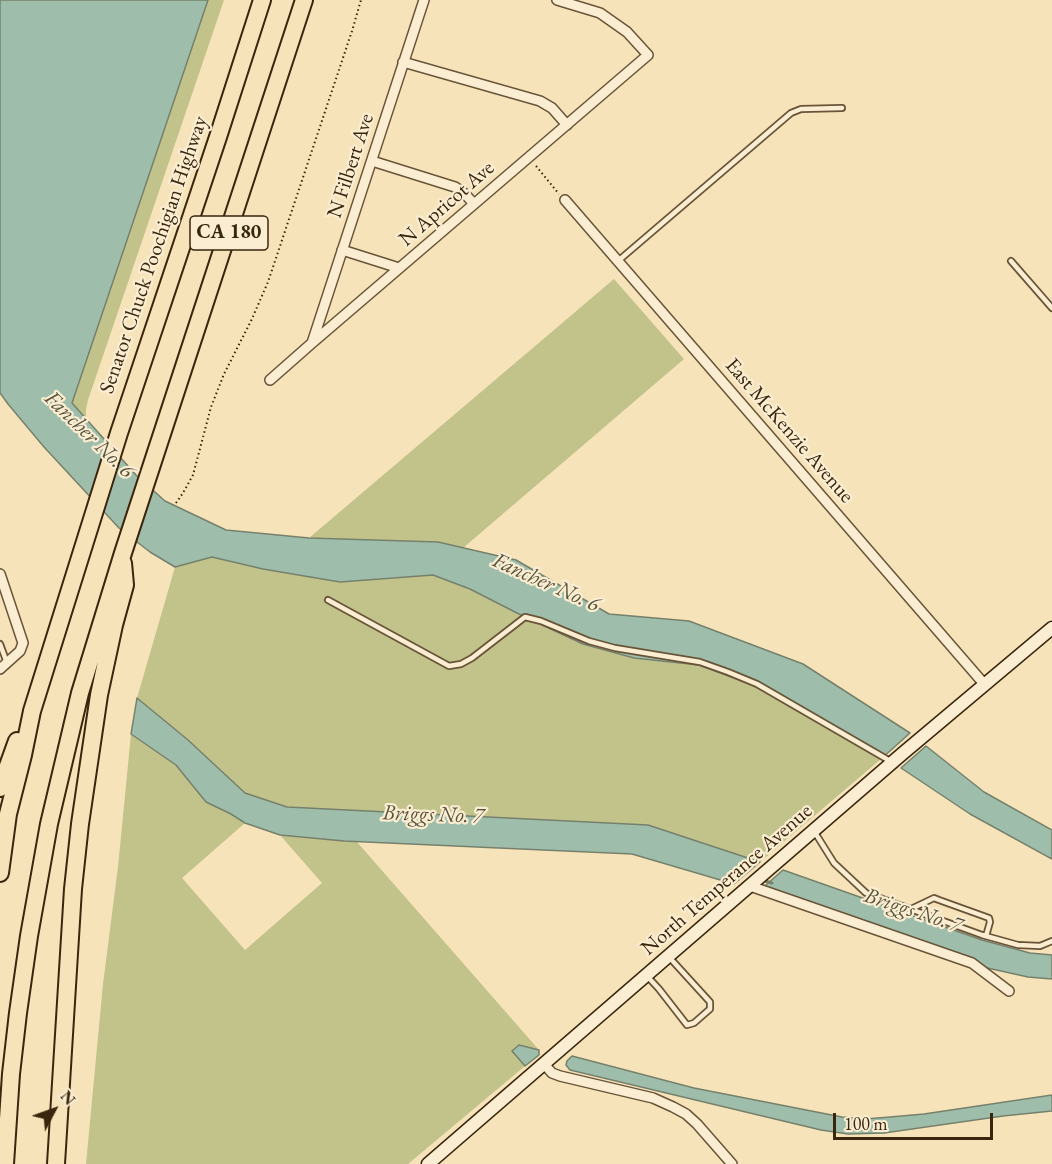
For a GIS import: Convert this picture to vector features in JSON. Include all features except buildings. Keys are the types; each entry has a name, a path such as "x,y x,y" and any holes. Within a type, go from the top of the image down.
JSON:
{"highway":[{"name":"Senator Chuck Poochigian Highway","path":"0,873 8,814 32,711 119,433 262,0"},
{"name":"CA 180","path":"5,1164 18,1012 39,878 49,824 81,693 123,553 304,0"},
{"path":"56,1164 73,889 79,834 99,695 125,585 123,553"},
{"path":"0,788 16,744 32,711"}],"main road":[{"name":"North Temperance Avenue","path":"428,1164 902,754 1052,628"}],"street":[{"name":"N Filbert Ave","path":"312,343 424,0"},
{"name":"N Apricot Ave","path":"270,380 648,55 627,32 600,14 557,0"},
{"path":"404,62 540,101 552,108 567,125"},
{"path":"372,161 454,187 474,204"},
{"name":"East McKenzie Avenue","path":"565,200 985,685"},
{"path":"342,250 399,268"},
{"path":"0,574 23,643 20,651 4,666"},
{"path":"750,886 972,963 1009,992"},
{"path":"544,1064 552,1073 560,1076 653,1098 673,1107 698,1124 732,1164"}],"lane":[{"path":"618,261 791,113 801,109 842,108"},
{"path":"1011,261 1052,308"},
{"path":"328,600 449,666 461,664 472,658 525,617 589,641 615,648 700,662 757,684 892,763"},
{"path":"0,644 4,666"},
{"path":"814,831 834,863 866,893 986,936 1018,945 1040,946 1052,941"},
{"path":"911,909 934,898 989,918 986,936"},
{"path":"647,976 687,1025 694,1023 710,1009 710,1002 668,957"}],"path":[{"path":"176,503 193,476 211,406 268,282 361,0"},
{"path":"536,166 565,200"}],"green space":[{"path":"208,0 224,0 88,400 86,416 88,422 72,403"},
{"path":"614,279 684,359 463,548 438,542 309,538"},
{"path":"212,557 263,569 340,582 433,575 470,589 583,644 634,658 699,665 758,687 881,759 760,862 648,825 287,807 245,793 188,740 137,698 175,567"},
{"path":"131,734 176,765 206,802 245,823 182,878 245,950 322,883 280,835 357,842 539,1050 519,1045 512,1051 525,1066 408,1164 86,1164 103,984 118,867"}],"water":[{"name":"Fancher No. 6","path":"0,0 208,0 72,403 136,475 165,501 226,530 309,538 438,542 516,560 609,614 689,621 803,664 910,733 881,759 758,687 699,665 634,658 583,644 470,589 433,575 340,582 263,569 212,557 175,567 150,552 119,528 44,447 0,393"},
{"path":"137,698 188,740 245,793 287,807 648,825 760,862 734,884 632,854 344,841 280,835 245,823 206,802 176,765 131,734"},
{"path":"926,746 984,792 1052,830 1052,859 970,814 901,768"},
{"path":"783,870 982,940 1030,953 1052,955 1052,979 1028,977 983,967 759,891"},
{"path":"519,1045 539,1050 539,1055 525,1066 512,1051"},
{"path":"572,1056 694,1088 842,1117 865,1119 924,1114 1052,1095 1052,1111 884,1133 848,1134 821,1130 570,1070 566,1065"}],"waterway":[{"name":"Briggs No. 7","path":"765,881 772,883"}]}
